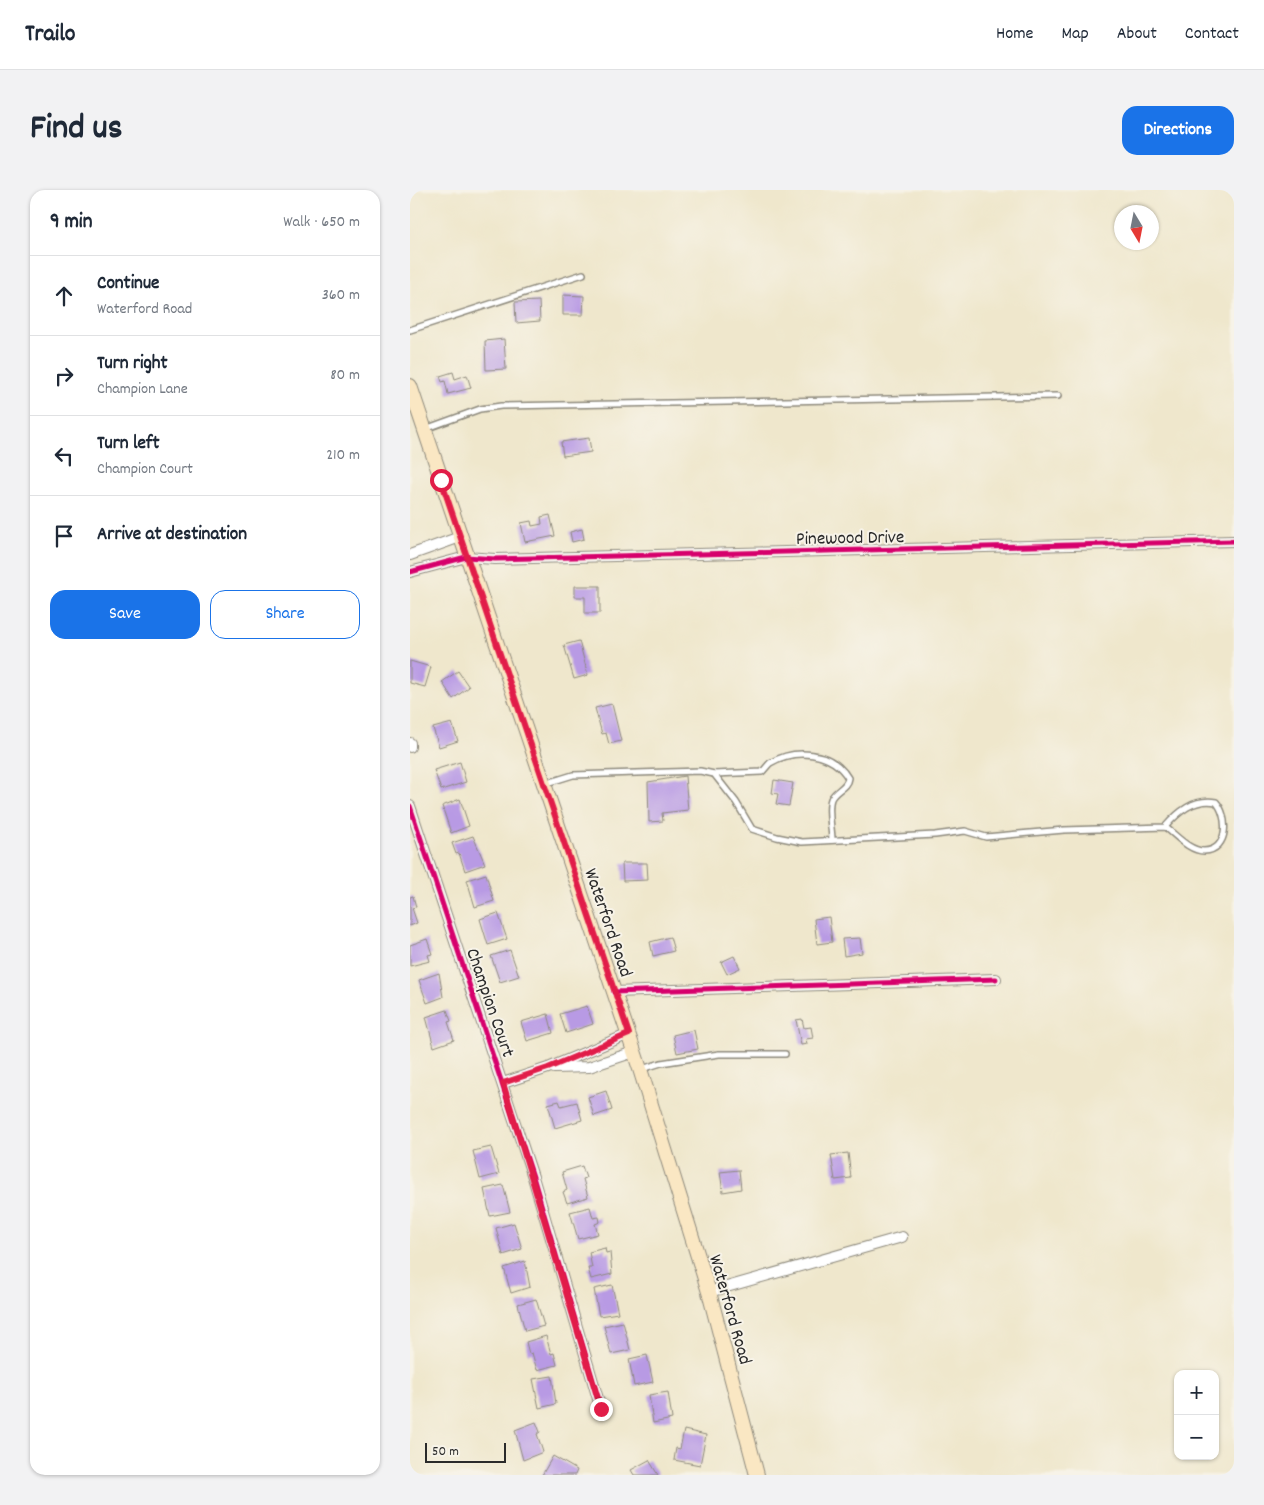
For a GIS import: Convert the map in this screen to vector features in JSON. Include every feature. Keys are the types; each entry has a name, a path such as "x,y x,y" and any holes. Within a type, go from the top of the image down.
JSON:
{"main road":[{"name":"Waterford Road","path":"410,386 629,1034 709,1292 757,1475"}],"street":[{"path":"410,555 460,537"},
{"name":"Pinewood Drive","path":"466,556 495,559 1234,541"},
{"path":"410,572 466,556"},
{"name":"Champion Court","path":"410,806 503,1083 601,1409"},
{"path":"614,992 854,982 996,979"},
{"path":"503,1083 548,1068 629,1034"},
{"path":"548,1068 589,1066 634,1052"},
{"path":"709,1292 902,1237"}],"lane":[{"path":"410,330 583,274"},
{"path":"424,429 480,409 501,406 1058,396"},
{"path":"544,784 572,775 700,771 714,774 762,772 768,764 786,756 811,754 827,758 838,765 848,778 846,784 836,792 831,800 832,840"},
{"path":"714,774 736,802 752,829 802,842 935,835 952,831 986,837 1064,830 1165,827 1187,845 1204,851 1213,848 1222,840 1225,830 1222,809 1216,802 1196,802 1184,809 1165,827"},
{"path":"640,1069 660,1063 720,1054 785,1054"}],"building":[{"path":"563,295 584,296 583,315 563,315"},
{"path":"539,301 540,321 516,323 515,302"},
{"path":"504,339 506,369 486,370 485,341"},
{"path":"453,372 455,379 467,375 471,388 448,394 445,381 442,382 440,376"},
{"path":"589,438 591,452 563,456 561,442"},
{"path":"550,515 555,536 525,542 521,523 531,521 532,526 542,524 541,517"},
{"path":"582,529 584,539 572,542 570,532"},
{"path":"575,586 600,586 600,613 585,613 585,597 575,597"},
{"path":"579,641 588,675 574,679 564,645"},
{"path":"410,661 431,667 425,687 410,683"},
{"path":"458,671 469,687 453,699 442,682"},
{"path":"612,704 621,741 609,744 606,733 602,734 595,708"},
{"path":"452,723 458,741 439,747 433,728"},
{"path":"460,762 466,782 441,790 434,770"},
{"path":"685,776 688,810 662,813 663,821 649,822 648,782"},
{"path":"774,780 793,783 789,806 776,804 778,794 772,793"},
{"path":"460,799 469,826 451,833 442,806"},
{"path":"473,836 485,864 465,871 459,853 456,854 452,843"},
{"path":"622,863 647,863 648,880 623,881"},
{"path":"486,874 494,901 475,907 467,880"},
{"path":"413,896 416,907 412,908 417,923 410,926 410,897"},
{"path":"498,913 507,939 488,945 480,919"},
{"path":"829,917 832,942 817,944 814,919"},
{"path":"670,937 674,951 653,956 650,942"},
{"path":"860,938 862,953 844,956 842,939"},
{"path":"427,939 432,954 428,955 430,961 410,966 410,945"},
{"path":"510,950 519,976 500,982 491,956"},
{"path":"734,956 740,968 727,974 721,962"},
{"path":"439,973 443,997 427,1003 419,980"},
{"path":"587,1006 593,1024 566,1033 560,1014"},
{"path":"447,1010 451,1021 448,1022 454,1040 434,1047 426,1017"},
{"path":"548,1014 553,1033 527,1041 521,1022"},
{"path":"802,1019 804,1028 811,1027 813,1038 806,1039 807,1044 801,1045 796,1020"},
{"path":"694,1030 698,1049 677,1053 673,1035"},
{"path":"606,1091 612,1110 594,1116 588,1097"},
{"path":"559,1101 561,1106 577,1102 582,1120 555,1128 548,1104"},
{"path":"491,1147 499,1174 480,1179 473,1151"},
{"path":"848,1153 851,1178 835,1180 831,1155"},
{"path":"582,1166 586,1178 583,1179 588,1197 567,1203 563,1192 567,1190 562,1172"},
{"path":"739,1170 741,1189 723,1192 720,1172"},
{"path":"503,1185 510,1212 490,1216 484,1189"},
{"path":"590,1207 593,1218 599,1217 600,1222 595,1224 598,1234 578,1239 570,1212"},
{"path":"514,1223 522,1249 503,1255 496,1228"},
{"path":"605,1248 606,1253 610,1252 612,1274 591,1279 588,1268 592,1268 589,1252"},
{"path":"525,1261 530,1287 511,1293 504,1268"},
{"path":"612,1285 618,1313 599,1316 594,1289"},
{"path":"536,1299 544,1326 525,1331 518,1304"},
{"path":"623,1322 630,1350 611,1354 604,1326"},
{"path":"546,1336 551,1354 554,1353 557,1365 537,1370 532,1353 529,1354 526,1342"},
{"path":"647,1355 653,1382 634,1386 629,1359"},
{"path":"552,1376 556,1404 539,1408 533,1379"},
{"path":"668,1392 672,1419 653,1423 649,1395"},
{"path":"536,1422 540,1432 537,1434 543,1452 523,1460 515,1430"},
{"path":"684,1430 706,1435 700,1465 674,1460 676,1448 680,1449"},
{"path":"553,1456 577,1470 575,1475 542,1475"},
{"path":"649,1460 658,1475 634,1475 631,1470"}],"cycle path":[{"path":"410,572 466,557 495,559 1234,541"},
{"path":"410,806 533,1177 601,1409"},
{"path":"614,992 996,979"}],"route":[{"path":"441,480 629,1034 548,1068 503,1083 519,1140 533,1177 601,1409"}]}
